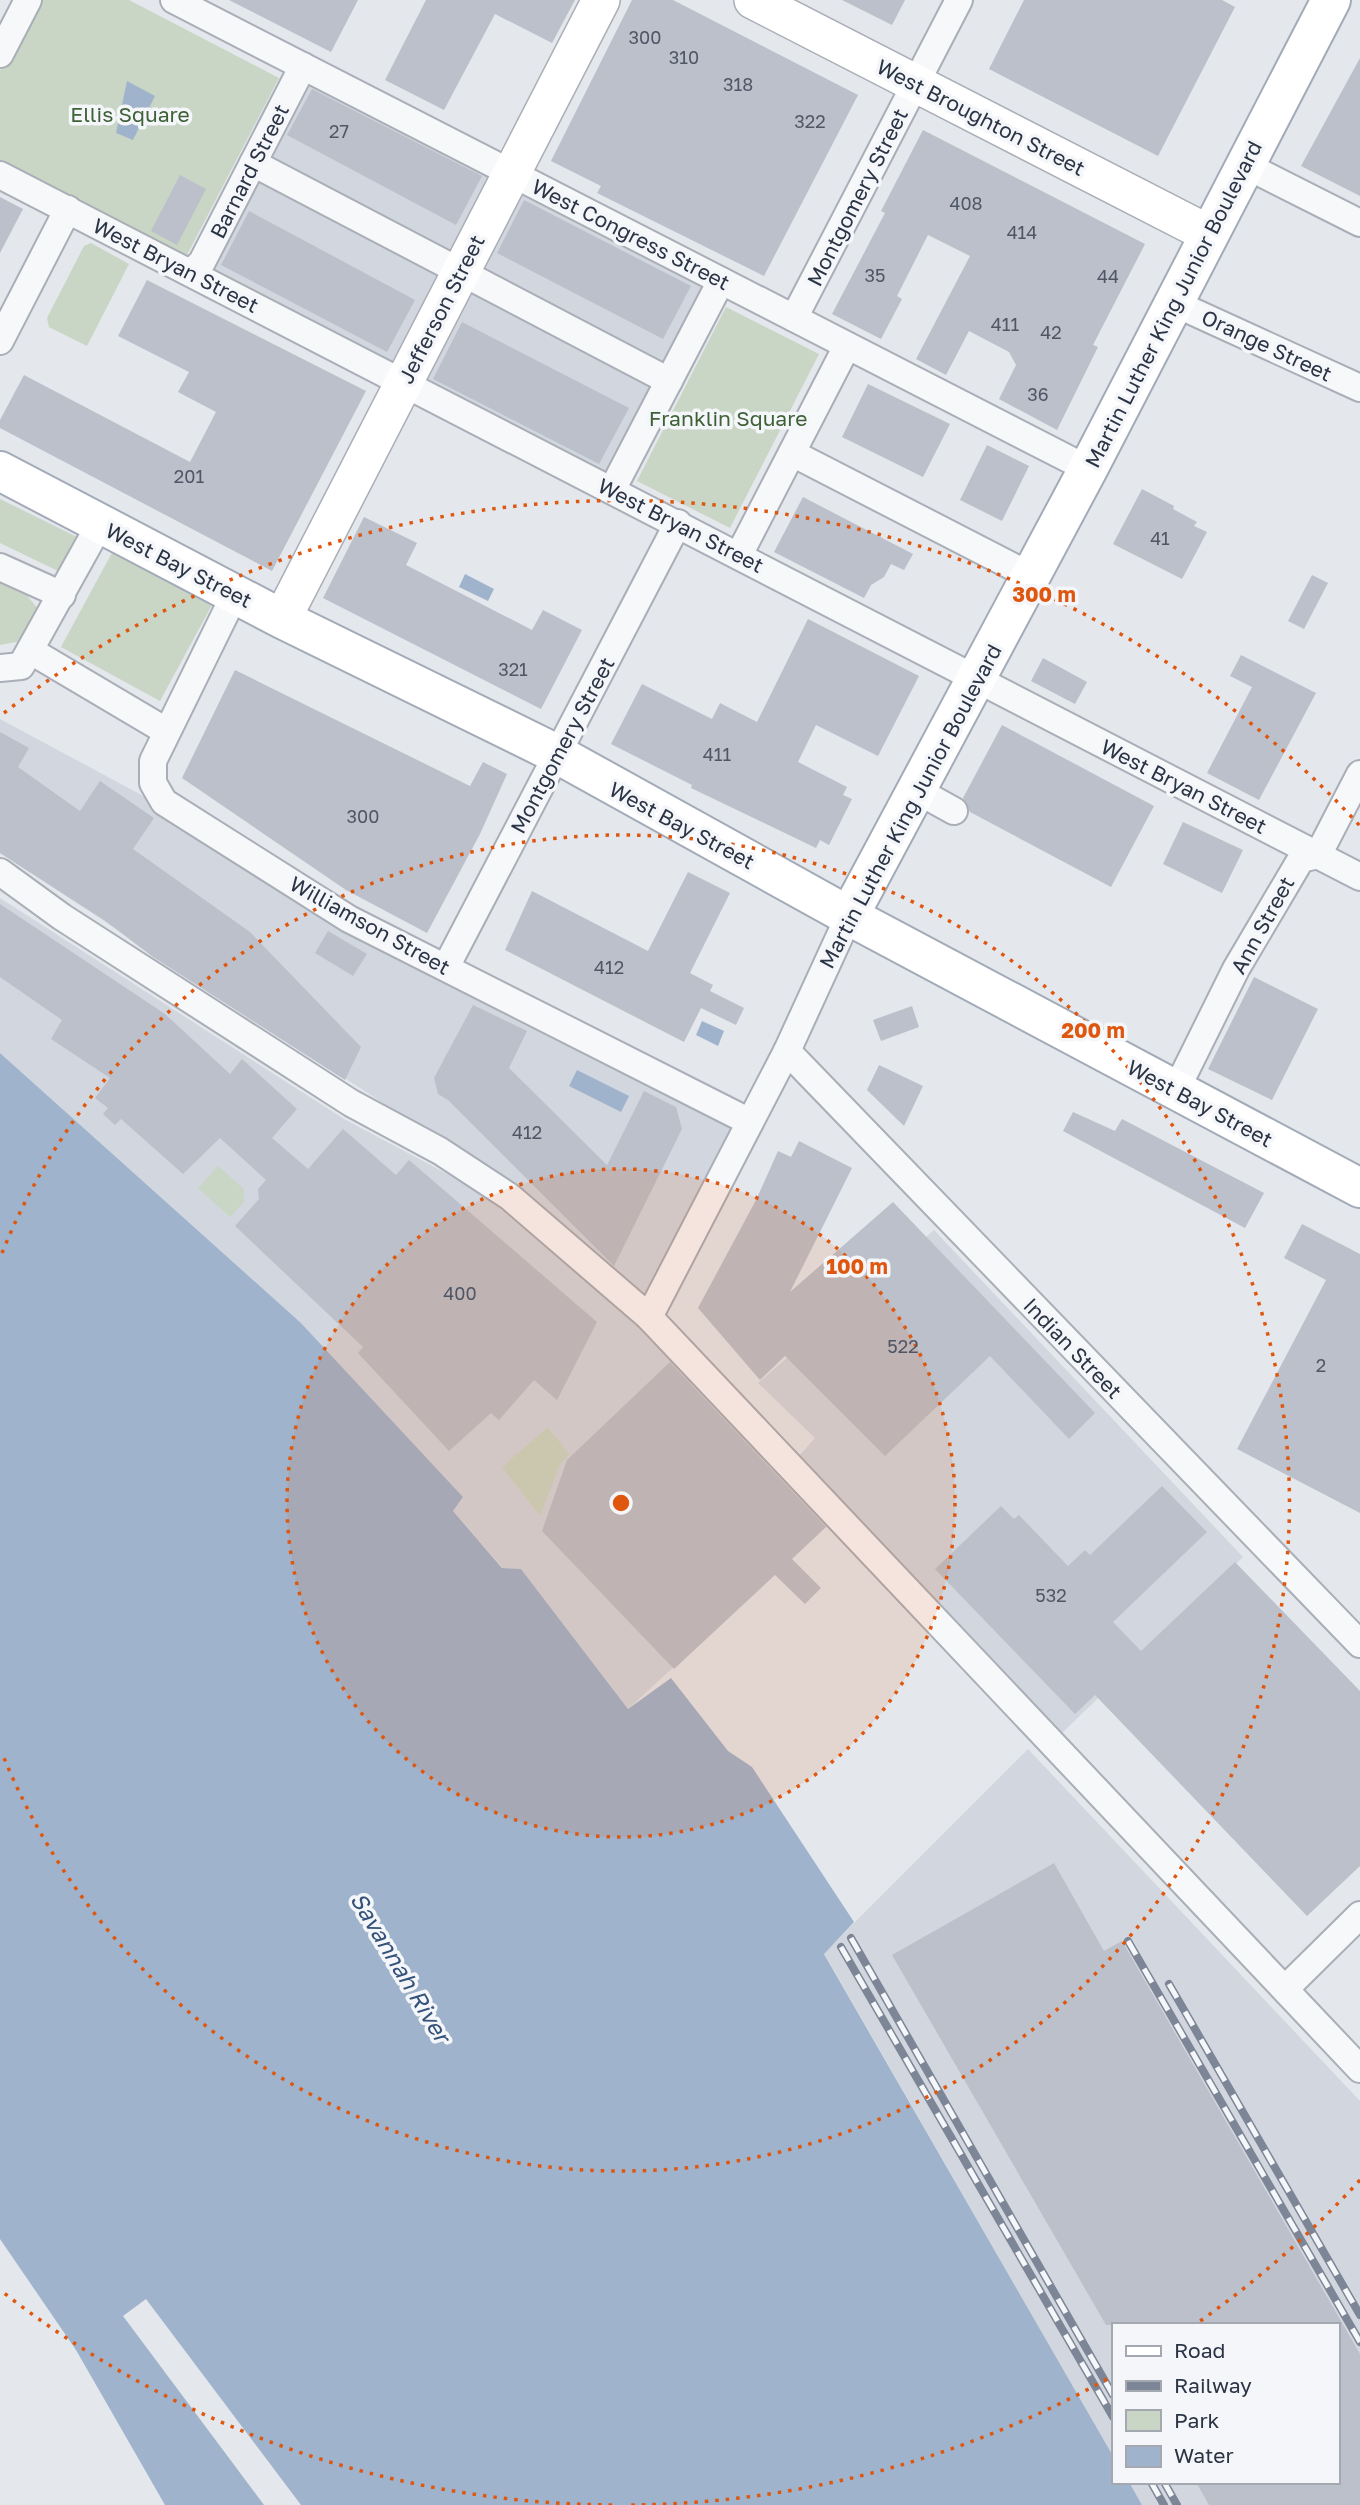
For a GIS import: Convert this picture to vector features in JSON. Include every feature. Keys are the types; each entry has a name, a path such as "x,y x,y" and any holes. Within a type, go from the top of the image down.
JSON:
{"main road":[{"name":"Martin Luther King Junior Boulevard","path":"849,916 1088,469 1331,0"},
{"name":"West Bay Street","path":"0,471 282,619 557,754 849,916 1360,1188"}],"street":[{"path":"2,42 28,0"},
{"name":"Jefferson Street","path":"282,619 601,0"},
{"name":"West Broughton Street","path":"753,0 1209,234"},
{"name":"Montgomery Street","path":"794,318 959,0"},
{"name":"West Congress Street","path":"178,1 1088,469"},
{"name":"Barnard Street","path":"191,273 202,262 303,66"},
{"path":"253,163 668,382"},
{"path":"1245,165 1360,223"},
{"name":"West Bryan Street","path":"0,175 1360,877"},
{"path":"0,341 68,209"},
{"path":"612,490 721,281"},
{"name":"Orange Street","path":"1174,303 1360,388"},
{"path":"739,555 847,346"},
{"path":"792,453 1031,576"},
{"name":"Montgomery Street","path":"446,967 678,523"},
{"path":"0,668 22,666 100,524"},
{"path":"0,567 62,595"},
{"name":"Williamson Street","path":"236,594 153,761 153,783 164,802 338,913 750,1122"},
{"path":"31,651 166,731"},
{"name":"Ann Street","path":"1176,1090 1236,970 1290,874 1301,859 1318,855 1360,774"},
{"path":"916,790 954,811"},
{"path":"0,872 62,917 351,1102 440,1151 510,1197 649,1317 1360,2069"},
{"name":"Martin Luther King Junior Boulevard","path":"649,1317 787,1052 849,916"},
{"name":"Indian Street","path":"787,1052 1360,1644"},
{"path":"1285,1989 1360,1915"}],"shaded area":[{"path":"307,80 707,283 608,477 208,274"},
{"path":"0,719 750,1122 646,1296 386,1105 0,853"},
{"path":"0,898 344,1119 468,1185 649,1317 832,1521 628,1709 521,1569 503,1568 453,1511 463,1497 301,1323 0,1053"},
{"path":"934,1230 1243,1557 1057,1738 798,1457 815,1438 758,1383"},
{"path":"1028,1749 1360,2101 1360,2505 1142,2505 1130,2484 1339,2484 1339,2323 1112,2323 1112,2454 824,1953"}],"green space":[{"name":"Ellis Square","path":"37,0 129,0 279,78 186,257 0,161 0,71"},
{"path":"91,243 129,264 87,346 49,327 47,318 84,246"},
{"name":"Franklin Square","path":"726,307 819,354 730,528 637,481"},
{"path":"0,499 79,538 62,573 0,543"},
{"path":"114,549 213,603 160,701 61,647"},
{"path":"0,582 25,593 38,609 21,641 0,645"},
{"path":"218,1166 244,1189 244,1202 230,1217 198,1188"},
{"path":"548,1427 569,1454 560,1465 540,1516 502,1467"}],"water":[{"path":"127,81 155,96 133,140 116,133"},
{"path":"465,574 494,589 488,601 459,587"},
{"path":"702,1021 724,1031 718,1046 696,1035"},
{"name":"Savannah River","path":"0,1053 301,1323 463,1497 453,1511 502,1568 521,1569 628,1709 671,1678 728,1751 752,1767 854,1922 824,1954 1112,2454 1112,2484 1130,2484 1142,2505 165,2505 76,2350 0,2239"},
{"path":"577,1070 629,1096 621,1112 569,1086"}],"pier":[{"path":"146,2299 301,2505 264,2505 123,2316"}],"building":[{"path":"229,0 358,0 331,52"},
{"path":"426,0 575,0 552,43 495,14 444,110 385,80"},
{"path":"632,0 673,0 858,95 764,276 597,193 601,186 551,161"},
{"path":"842,0 905,0 892,25"},
{"path":"1024,0 1222,0 1235,7 1158,156 989,69"},
{"path":"1360,58 1360,196 1301,166"},
{"path":"312,89 482,176 456,225 287,135"},
{"path":"923,130 1145,244 1093,345 1098,347 1057,430 999,399 1016,365 1009,352 969,331 946,375 916,359 970,256 928,235 897,296 902,299 881,339 832,314 885,213 881,211"},
{"path":"180,175 206,189 177,245 151,231"},
{"path":"0,197 23,209 0,253"},
{"path":"524,200 691,286 663,339 497,253"},
{"path":"249,211 415,300 387,352 221,265"},
{"path":"147,280 366,391 272,571 0,428 0,420 24,375 190,462 216,412 178,392 189,372 118,336"},
{"path":"462,322 629,408 599,464 433,379"},
{"path":"868,384 950,424 923,477 842,437"},
{"path":"987,445 1029,466 1002,521 960,500"},
{"path":"1142,489 1174,506 1173,509 1197,522 1194,526 1207,532 1182,579 1113,544"},
{"path":"803,497 913,554 904,570 891,564 884,577 871,585 864,598 774,552"},
{"path":"364,517 417,543 406,565 532,630 543,610 582,630 541,709 323,598"},
{"path":"1312,575 1328,583 1304,629 1288,621"},
{"path":"808,619 919,676 878,756 816,725 798,762 847,787 843,795 852,799 829,845 820,840 816,848 691,788 692,785 611,744 642,684 712,719 720,703 757,722"},
{"path":"1241,655 1316,693 1259,800 1207,773 1252,687 1230,676"},
{"path":"1043,658 1087,682 1075,704 1031,681"},
{"path":"235,670 470,786 483,762 507,774 480,834 427,933 346,890 182,778"},
{"path":"1002,725 1154,806 1111,887 970,812 963,798"},
{"path":"0,732 29,748 18,767 80,811 100,781 154,818 133,849 250,932 361,1047 345,1080 153,957 104,920 0,853"},
{"path":"1183,822 1243,850 1222,893 1163,864"},
{"path":"688,872 730,893 690,973 713,985 710,991 744,1008 736,1025 701,1008 684,1042 505,950 532,891 648,951"},
{"path":"0,904 165,1014 230,1074 242,1059 297,1109 272,1138 308,1169 343,1129 396,1175 409,1160 597,1322 557,1400 534,1380 499,1420 491,1413 449,1451 358,1353 363,1347 235,1226 259,1199 258,1189 266,1180 220,1138 183,1174 121,1119 115,1125 103,1114 108,1108 95,1098 110,1078 51,1039 62,1020 0,977"},
{"path":"328,931 367,954 353,976 315,953"},
{"path":"1254,977 1318,1009 1272,1100 1208,1069"},
{"path":"473,1005 527,1031 509,1068 607,1165 644,1091 676,1107 682,1129 614,1266 448,1100 438,1094 434,1078"},
{"path":"912,1006 919,1027 881,1041 873,1020"},
{"path":"879,1065 923,1086 904,1126 867,1090"},
{"path":"1073,1112 1115,1131 1122,1119 1264,1193 1245,1228 1063,1131"},
{"path":"799,1141 852,1168 790,1292 893,1202 1095,1413 1069,1439 990,1356 885,1456 785,1356 760,1380 698,1308 756,1200 778,1151 791,1157"},
{"path":"1302,1224 1360,1254 1360,1513 1237,1449 1326,1280 1284,1258"},
{"path":"670,1362 826,1527 792,1559 821,1588 805,1604 775,1575 674,1669 542,1531 567,1460"},
{"path":"1162,1486 1207,1532 1113,1622 1141,1651 1235,1562 1360,1691 1360,1866 1307,1916 1095,1695 1075,1714 935,1569 1001,1506 1014,1519 1019,1515 1068,1566 1085,1550 1090,1555"},
{"path":"1054,1863 1104,1951 1122,1941 1360,2354 1360,2505 1209,2505 1197,2484 1339,2484 1339,2323 1106,2325 892,1955"}],"railway":[{"path":"851,1938 1112,2393"},
{"path":"1128,1941 1360,2342"},
{"path":"841,1947 1112,2415"},
{"path":"1169,1984 1360,2315"},
{"path":"1152,2484 1164,2505"},
{"path":"1165,2484 1177,2505"}]}
